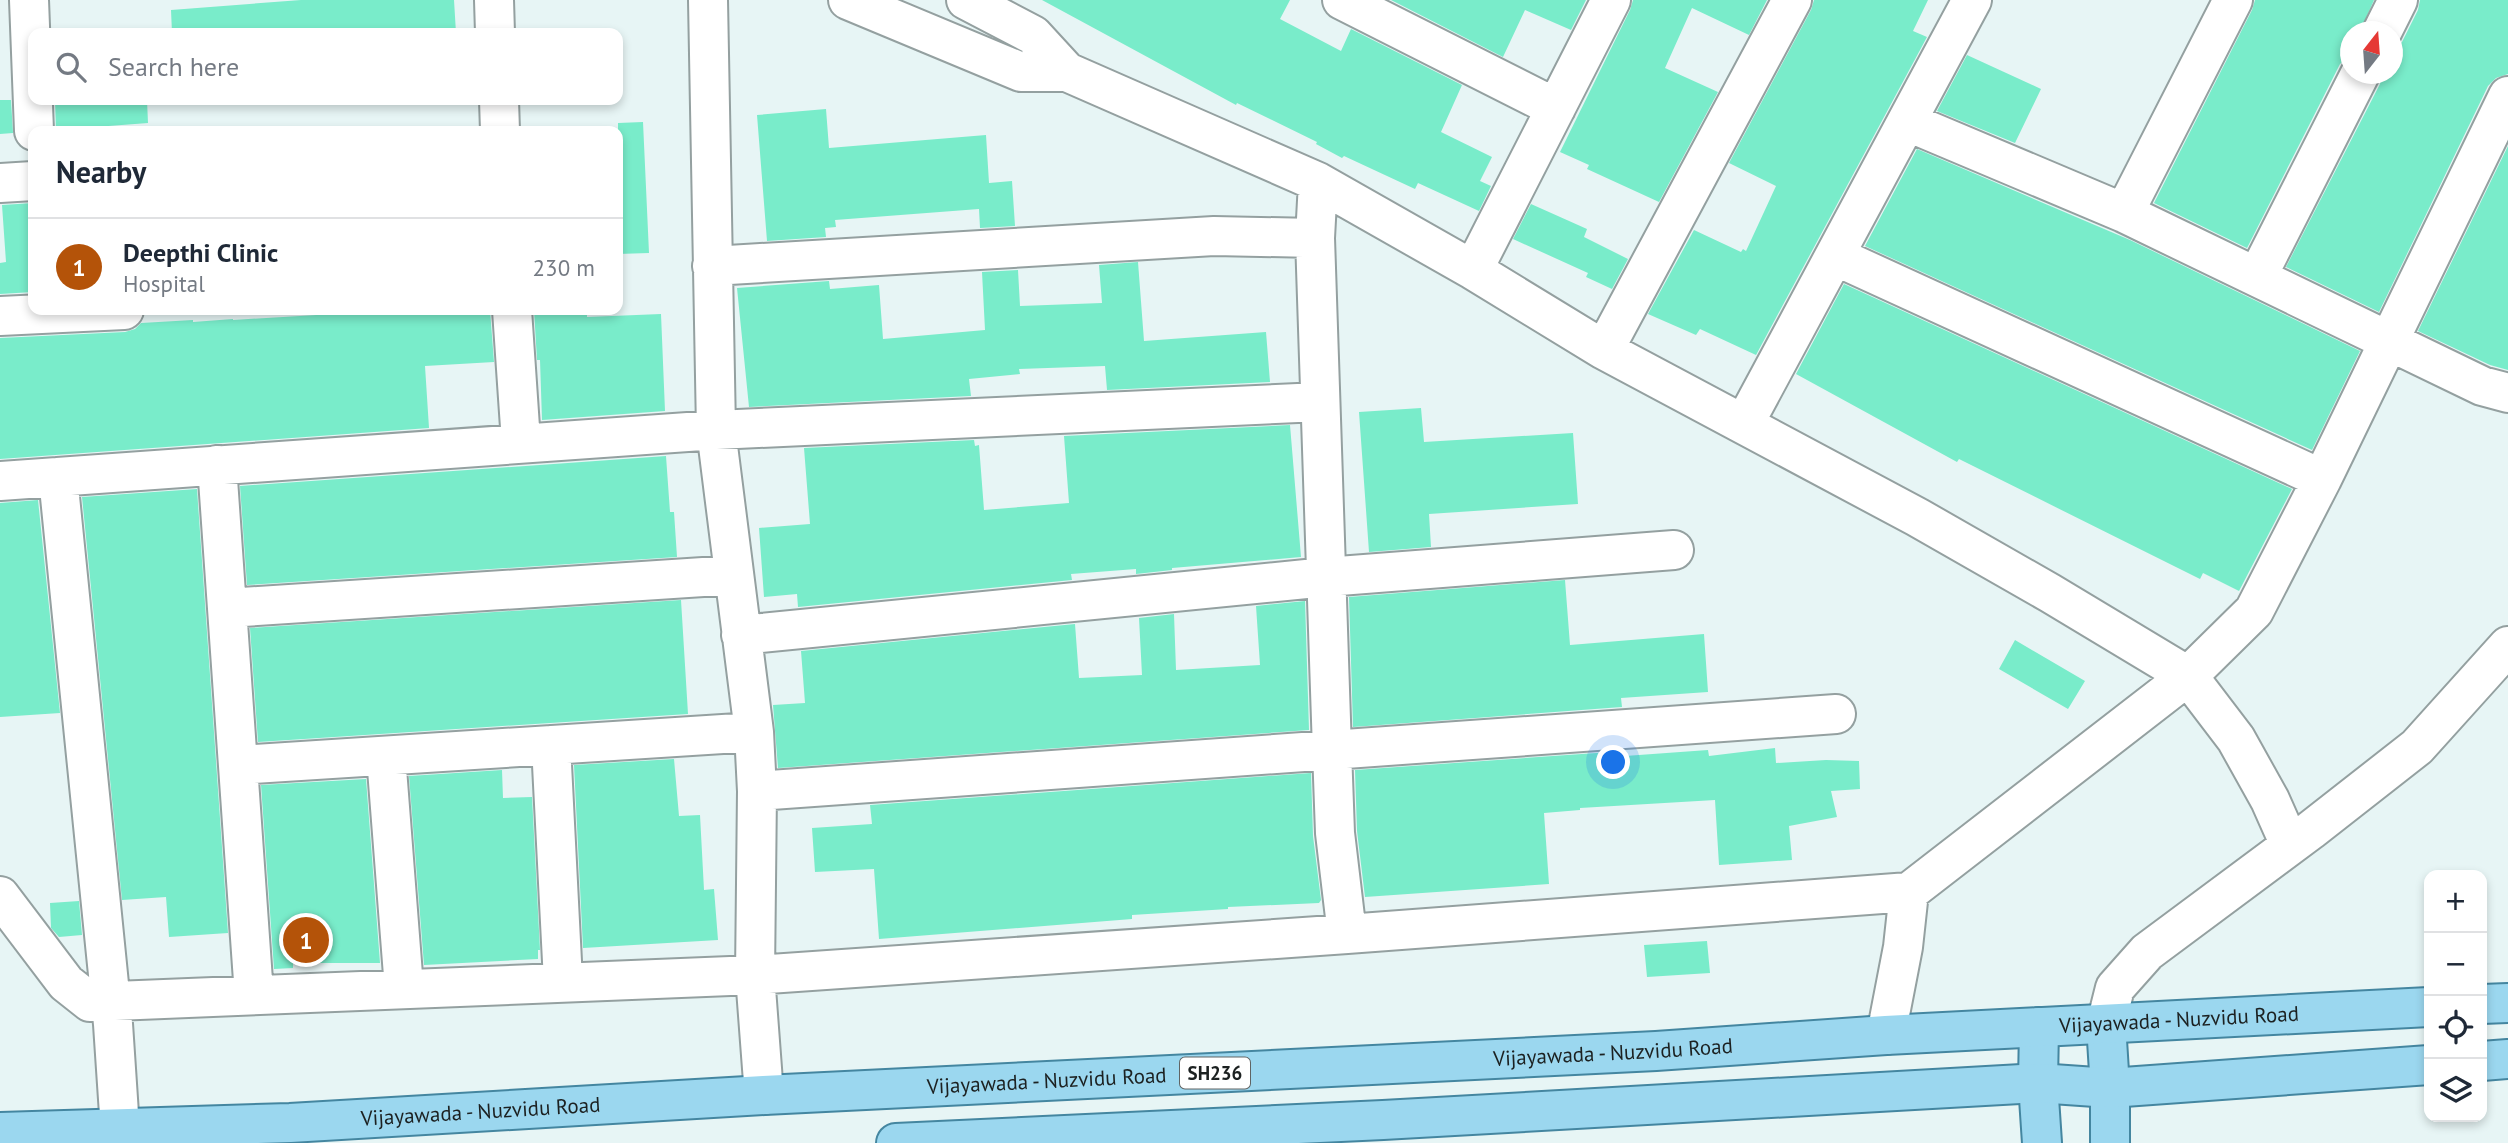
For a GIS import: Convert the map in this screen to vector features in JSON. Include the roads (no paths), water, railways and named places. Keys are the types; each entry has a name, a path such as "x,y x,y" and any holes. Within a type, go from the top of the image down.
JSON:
{"main road":[{"path":"2487,1004 2508,1003"},
{"name":"Vijayawada - Nuzvidu Road","path":"0,1132 120,1129 295,1133 764,1095 1656,1051 1886,1035 2424,1007"},
{"path":"2106,1024 2110,1143"},
{"path":"2039,1027 2038,1083 2042,1143"},
{"path":"2487,1061 2508,1059"},
{"path":"896,1143 1099,1138 2038,1083 2110,1088 2424,1065"}],"street":[{"path":"29,0 30,28"},
{"path":"494,0 495,28"},
{"path":"708,0 716,429 754,732 757,791 756,984 764,1095"},
{"path":"848,0 1021,72 1067,72 1318,182 1473,270 1604,351 1744,424 2038,586 2188,676 2236,739 2270,800 2290,845"},
{"path":"1342,0 1556,108"},
{"path":"1473,270 1611,0"},
{"path":"1604,351 1792,0"},
{"path":"1744,424 1972,0"},
{"path":"2124,213 2233,0"},
{"path":"2388,21 2398,0"},
{"path":"982,4 1033,35 1067,72"},
{"path":"2258,277 2355,84"},
{"path":"0,896 66,983 90,1002 111,1013 254,995 404,988 563,981 756,984 1347,934 1906,917 2188,676 2254,611 2322,479 2387,340 2508,96"},
{"path":"33,105 34,126"},
{"path":"499,105 500,126"},
{"path":"1908,122 2124,213 2482,386 2508,393"},
{"path":"0,183 28,181"},
{"path":"1318,182 1315,238 1335,834 1347,934"},
{"path":"712,265 1214,236 1315,238"},
{"path":"1835,256 2322,479"},
{"path":"0,316 28,315"},
{"path":"512,315 520,442"},
{"path":"0,481 716,429 1320,401"},
{"path":"217,465 254,995"},
{"path":"58,477 120,1129"},
{"path":"741,635 1326,577 1674,550"},
{"path":"228,608 734,575"},
{"path":"2106,1024 2115,988 2147,952 2417,747 2508,646"},
{"path":"757,791 1836,714"},
{"path":"238,765 754,732"},
{"path":"551,745 563,981"},
{"path":"386,756 404,988"},
{"path":"1886,1035 1906,917"}],"place":[{"name":"Deepthi Clinic","path":"306,940"}]}
